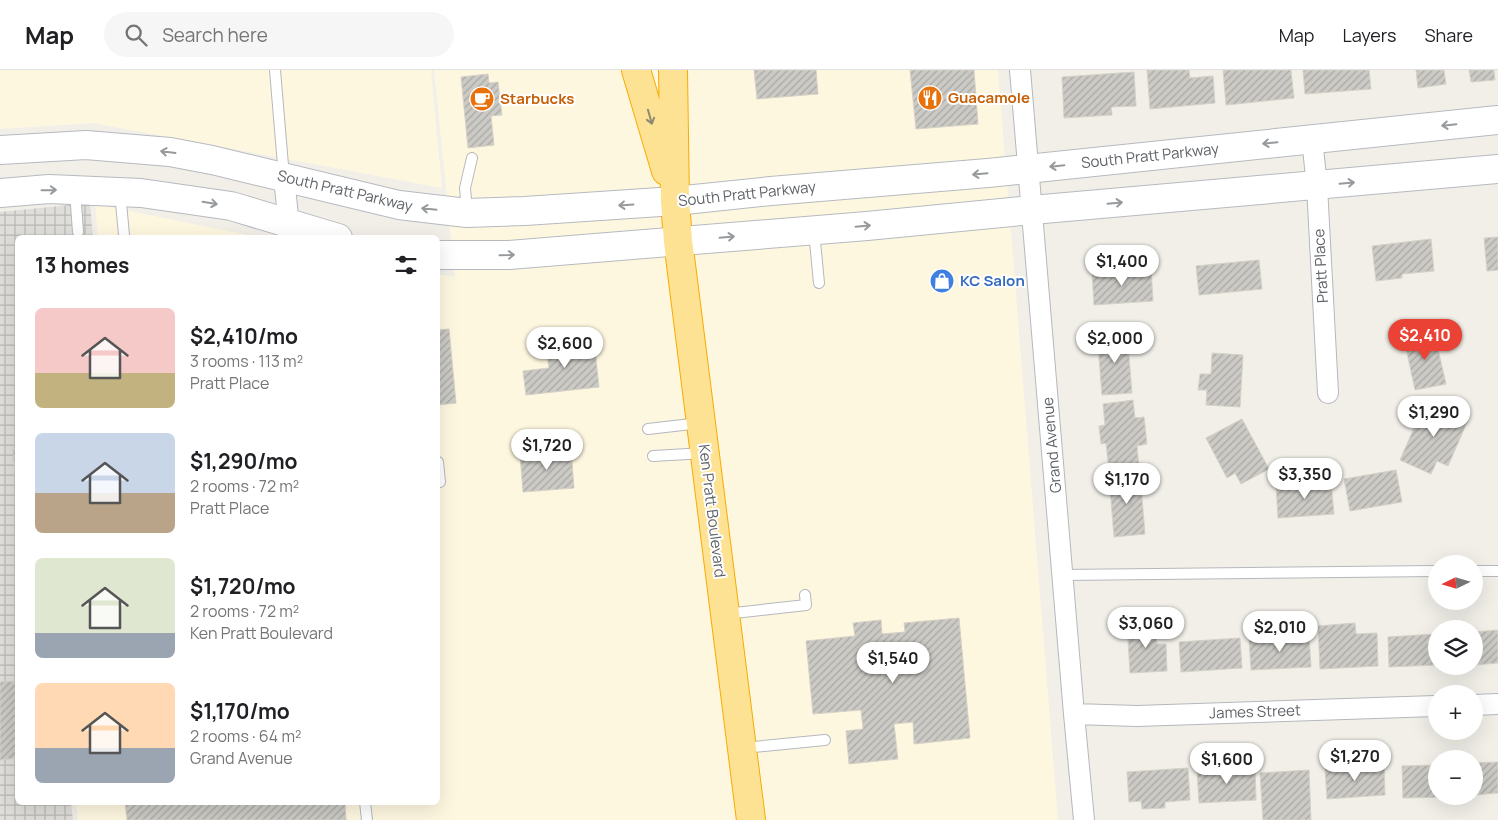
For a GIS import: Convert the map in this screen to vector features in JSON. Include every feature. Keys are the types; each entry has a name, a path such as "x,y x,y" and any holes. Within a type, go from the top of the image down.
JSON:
{"highway":[{"name":"Ken Pratt Boulevard","path":"636,70 675,201"},
{"name":"Ken Pratt Boulevard","path":"674,70 675,201 678,241 751,820"}],"street":[{"name":"Grand Avenue","path":"1020,70 1084,820"},
{"name":"South Pratt Parkway","path":"0,150 86,146 170,152 212,160 400,206 467,213 675,201 1028,169 1498,120"},
{"name":"Pratt Place","path":"1312,139 1317,186 1328,393"},
{"path":"440,255 509,255 814,230 1498,169"},
{"path":"284,178 289,231"},
{"path":"0,193 49,189 141,193 232,206 289,231 317,235"},
{"path":"1483,704 1498,704"},
{"name":"James Street","path":"1074,714 1137,716 1428,706"}],"lane":[{"path":"275,70 284,178"},
{"path":"467,213 465,188 472,158"},
{"path":"75,190 78,232"},
{"path":"120,191 124,235"},
{"path":"814,230 818,283"},
{"path":"648,429 701,423"},
{"path":"654,456 705,453"},
{"path":"1062,575 1428,571"},
{"path":"1483,571 1498,571"},
{"path":"725,614 806,605 805,595"},
{"path":"742,748 825,740"},
{"path":"365,805 367,820"}],"shaded area":[{"path":"0,70 431,70 442,188 93,123 0,129"},
{"path":"434,70 998,70 1058,820 78,820 76,805 440,805 440,274 455,277"},
{"path":"90,203 93,235 15,235 15,805 71,805 73,820 0,820 0,212"},
{"path":"95,204 247,235 98,235"}],"building":[{"path":"754,70 816,70 818,94 757,99"},
{"path":"910,70 974,70 978,124 916,129"},
{"path":"1147,70 1189,70 1190,78 1213,76 1215,103 1150,109"},
{"path":"1223,70 1291,70 1294,98 1226,105"},
{"path":"1303,70 1369,70 1371,89 1305,94"},
{"path":"1416,70 1444,70 1446,84 1418,88"},
{"path":"1469,70 1494,70 1495,80 1471,82"},
{"path":"1134,72 1136,106 1111,107 1112,115 1064,118 1062,77"},
{"name":"Starbucks","path":"488,74 489,83 498,82 502,115 491,116 494,145 468,148 461,77"},
{"path":"1498,237 1498,270 1487,271 1484,238"},
{"path":"1431,239 1434,271 1402,274 1402,278 1376,281 1372,246"},
{"path":"1259,260 1262,289 1199,295 1196,266"},
{"path":"1151,269 1153,301 1094,305 1092,273"},
{"path":"449,329 456,403 440,405 440,330"},
{"path":"1127,332 1132,393 1102,395 1097,334"},
{"path":"1434,332 1446,384 1415,390 1404,339"},
{"path":"594,340 599,387 526,395 523,371 549,368 546,345"},
{"path":"1212,353 1243,355 1240,407 1206,405 1207,390 1198,390 1200,374 1211,374"},
{"path":"1133,400 1135,418 1144,417 1147,444 1137,446 1139,468 1109,471 1106,443 1101,444 1099,426 1105,425 1103,404"},
{"path":"1426,401 1468,420 1448,466 1437,461 1431,474 1400,460"},
{"path":"1242,419 1269,469 1241,484 1235,473 1227,478 1206,438"},
{"path":"13,449 15,449 15,471"},
{"path":"571,450 574,488 523,492 520,454"},
{"path":"1396,470 1402,502 1350,511 1344,479"},
{"path":"1140,473 1145,534 1114,537 1109,476"},
{"path":"1331,482 1334,514 1278,518 1276,486"},
{"path":"959,618 970,738 914,744 913,722 894,724 898,759 849,764 846,731 863,729 861,710 813,714 806,641 855,636 853,623 881,620 882,634 905,632 904,623"},
{"path":"1155,622 1157,644 1166,644 1167,671 1130,673 1127,624"},
{"path":"1355,623 1356,634 1377,633 1378,666 1320,669 1318,626"},
{"path":"1498,630 1498,663 1483,664 1483,631"},
{"path":"1428,634 1428,665 1389,667 1388,637"},
{"path":"1309,636 1311,667 1251,670 1249,639"},
{"path":"1240,638 1242,668 1181,672 1179,642"},
{"path":"15,681 15,758 0,760 0,682"},
{"path":"1498,762 1498,793 1483,794 1483,763"},
{"path":"1384,765 1385,795 1327,799 1325,768"},
{"path":"1428,765 1428,797 1403,798 1402,766"},
{"path":"1188,768 1190,800 1165,802 1165,808 1142,809 1141,801 1129,802 1127,772"},
{"path":"1255,768 1256,800 1199,803 1197,771"},
{"path":"1309,770 1311,820 1263,820 1260,773"},
{"path":"125,805 345,805 346,820 127,820"}],"place":[{"name":"Guacamole","path":"930,98"},
{"name":"Starbucks","path":"482,99"},
{"name":"KC Salon","path":"942,281"}]}
